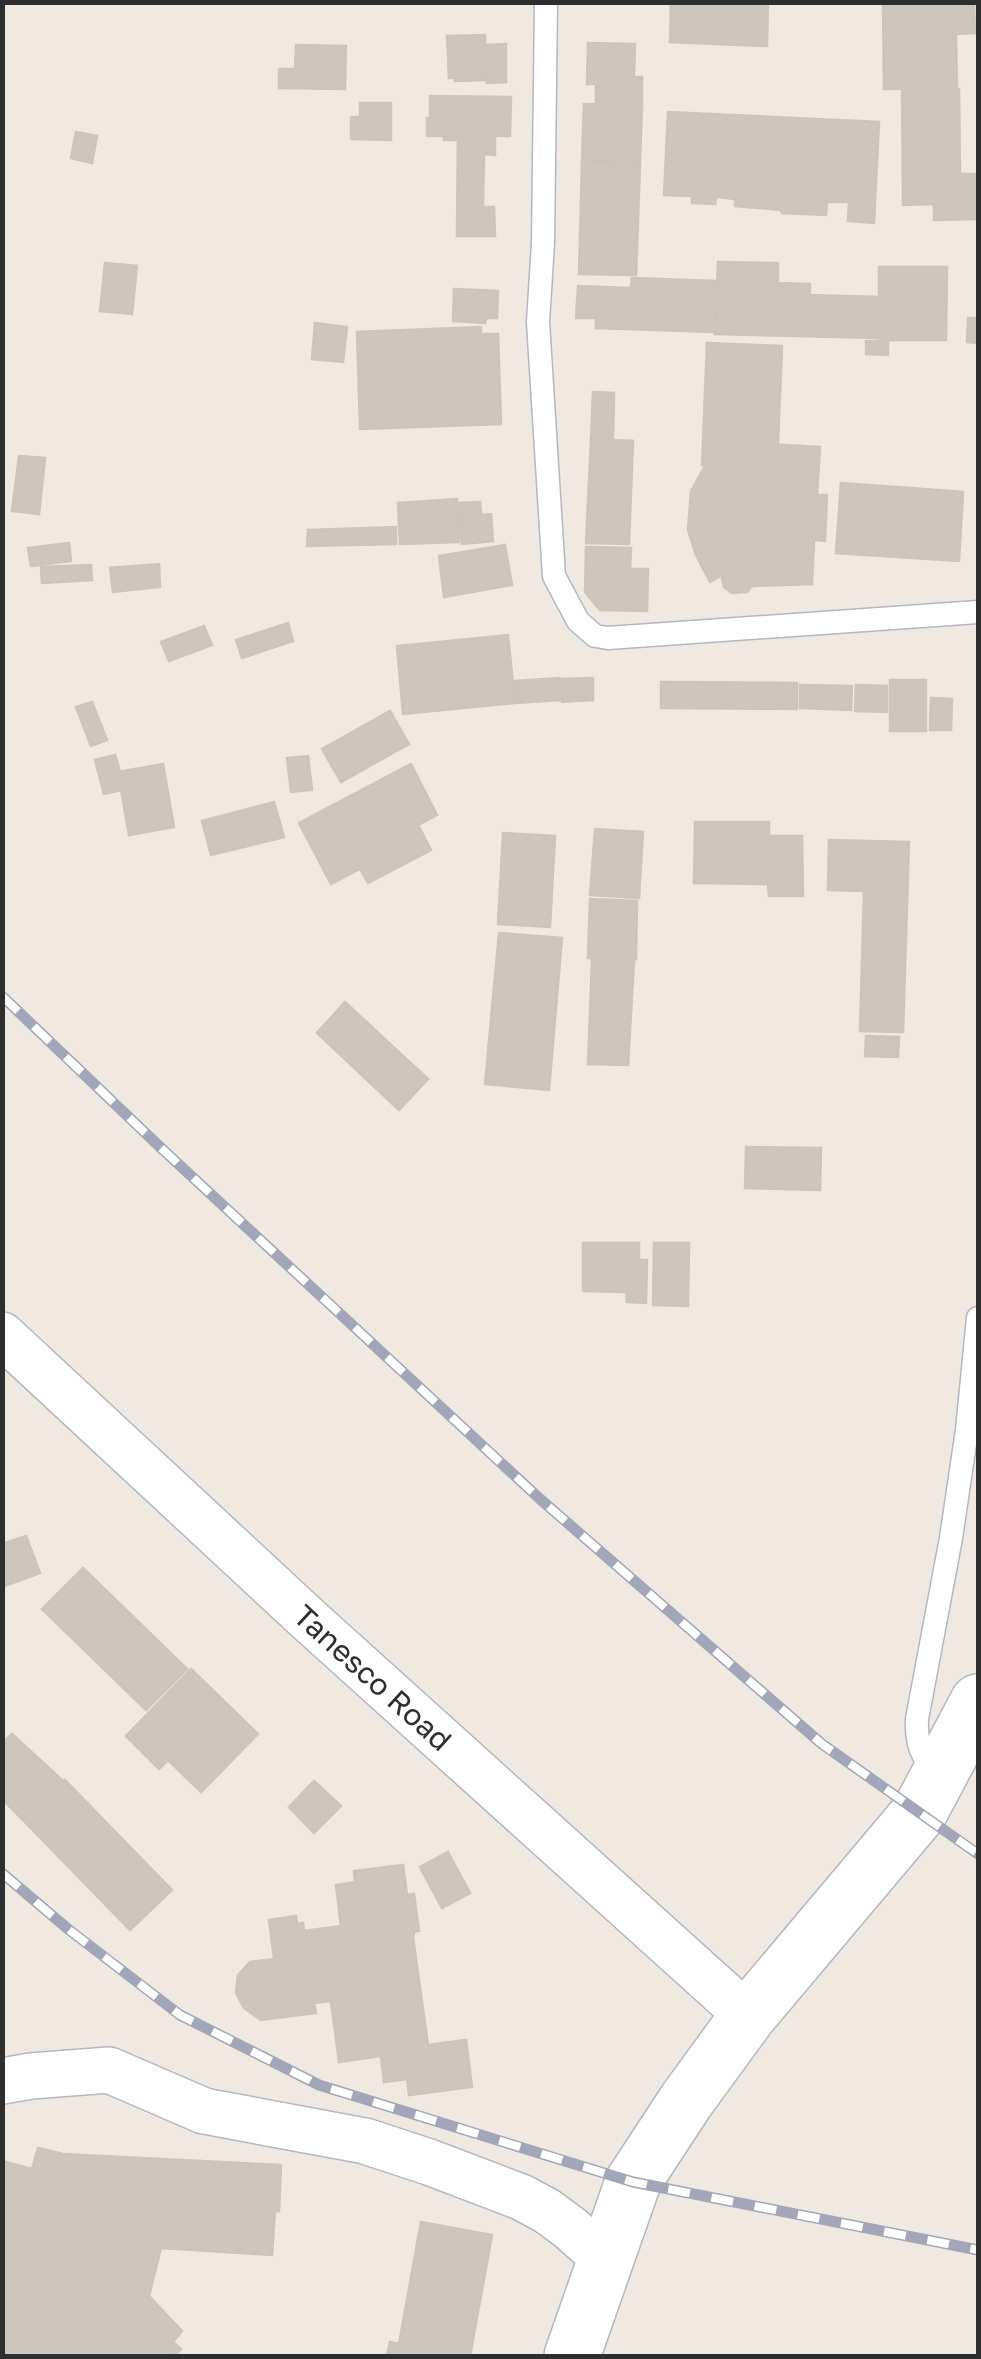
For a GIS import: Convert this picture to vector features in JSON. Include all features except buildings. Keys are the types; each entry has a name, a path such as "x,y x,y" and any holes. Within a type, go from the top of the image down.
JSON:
{"main road":[{"path":"572,2356 633,2182 748,2016 919,1812 978,1702"}],"street":[{"name":"Tanesco Road","path":"2,1336 308,1620 748,2016"},
{"path":"2,2081 109,2070 204,2111 365,2142 521,2197 570,2228 606,2259"}],"lane":[{"path":"546,2 544,243 538,322 554,576 578,620 595,636 608,638 978,612"},
{"path":"938,1774 924,1761 917,1719 951,1538 978,1318"}],"railway":[{"path":"2,996 540,1499 822,1744 978,1854"},
{"path":"2,1873 180,2015 319,2085 633,2182 978,2250"}]}
